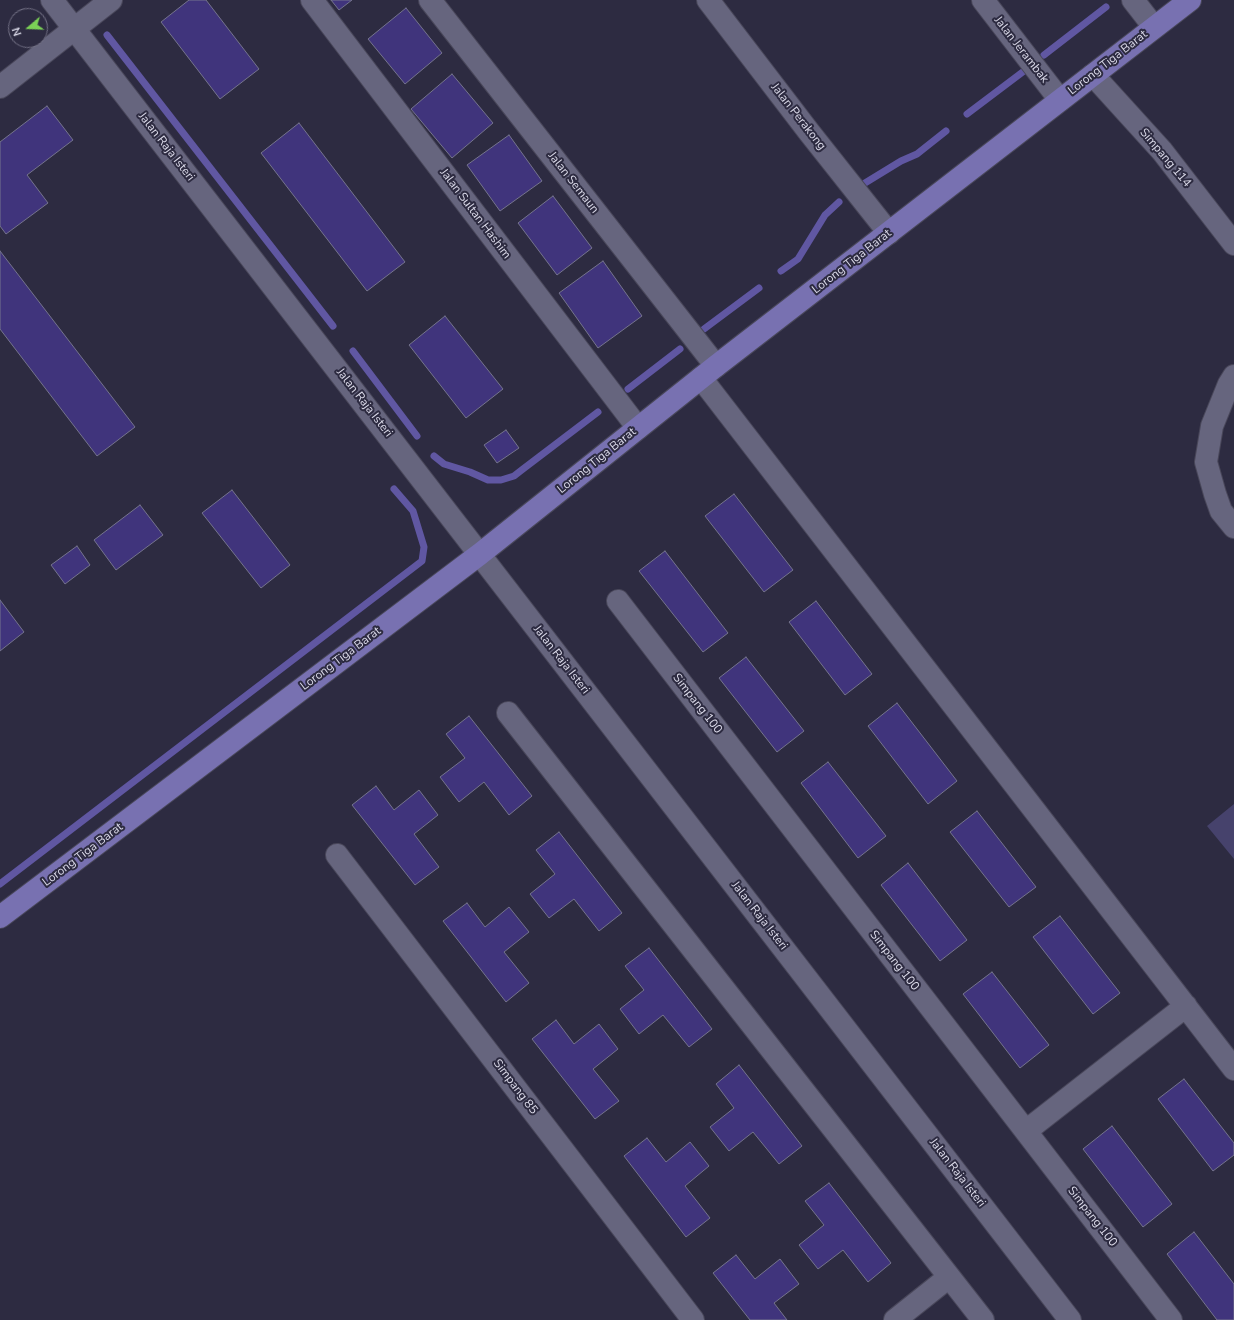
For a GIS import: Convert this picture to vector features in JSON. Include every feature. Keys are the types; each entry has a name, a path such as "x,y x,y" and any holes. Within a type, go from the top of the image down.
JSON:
{"main road":[{"name":"Lorong Tiga Barat","path":"0,917 480,554 708,372 1190,0"}],"street":[{"name":"Jalan Raja Isteri","path":"52,0 1070,1320"},
{"path":"0,87 111,0"},
{"name":"Jalan Sultan Hashim","path":"312,0 638,428"},
{"name":"Jalan Semaun","path":"430,0 708,372"},
{"name":"Jalan Perakong","path":"708,0 809,132 889,233"},
{"name":"Jalan Jerambak","path":"983,0 1060,100"},
{"path":"1133,0 1154,27"},
{"name":"Simpang 114","path":"1093,75 1162,151 1234,244"},
{"path":"708,372 1234,1069"},
{"path":"1234,376 1229,384 1212,426 1206,462 1214,494 1221,511 1234,527"},
{"name":"Simpang 100","path":"618,601 1171,1320"},
{"path":"508,713 983,1320"},
{"name":"Simpang 85","path":"337,855 694,1320"},
{"path":"1026,1131 1186,1006"},
{"path":"894,1320 949,1277"}],"shaded area":[{"path":"1234,804 1234,859 1207,826"}],"building":[{"path":"189,0 206,0 259,69 220,99 161,22"},
{"path":"331,0 352,0 339,10"},
{"path":"406,8 442,53 405,84 368,39"},
{"path":"452,74 493,123 452,158 411,109"},
{"path":"47,106 73,140 27,175 48,203 6,234 0,226 0,142"},
{"path":"299,123 405,262 367,291 261,153"},
{"path":"509,135 542,181 500,211 467,165"},
{"path":"553,196 592,248 557,275 518,223"},
{"path":"0,251 135,427 97,456 0,329"},
{"path":"603,261 642,316 598,348 559,293"},
{"path":"445,316 503,389 466,418 409,345"},
{"path":"506,430 519,448 497,463 484,445"},
{"path":"232,490 290,565 261,588 202,513"},
{"path":"734,494 793,570 764,592 705,516"},
{"path":"140,505 163,535 116,570 94,540"},
{"path":"77,546 90,565 65,584 51,565"},
{"path":"665,551 728,633 703,652 639,571"},
{"path":"0,600 24,632 0,651"},
{"path":"816,601 872,674 845,695 789,622"},
{"path":"746,657 804,731 777,752 719,678"},
{"path":"897,703 957,781 928,804 868,726"},
{"path":"469,716 532,796 509,815 484,782 459,802 440,777 465,758 446,734"},
{"path":"828,762 886,836 858,858 801,783"},
{"path":"376,786 394,810 419,790 438,815 414,834 439,867 415,885 352,805"},
{"path":"977,811 1036,887 1009,907 950,832"},
{"path":"559,832 622,913 599,931 574,899 549,918 530,894 555,874 536,850"},
{"path":"908,863 967,940 940,961 881,885"},
{"path":"467,903 485,927 509,907 529,932 504,952 529,983 506,1002 443,921"},
{"path":"1060,916 1120,993 1093,1014 1033,937"},
{"path":"649,948 712,1029 689,1047 663,1015 639,1034 620,1009 644,990 625,966"},
{"path":"992,972 1049,1045 1020,1068 963,994"},
{"path":"556,1020 574,1044 599,1024 618,1049 593,1069 619,1101 595,1119 532,1039"},
{"path":"739,1065 802,1146 779,1164 753,1132 729,1151 710,1127 734,1108 716,1084"},
{"path":"1184,1079 1234,1143 1234,1155 1213,1171 1158,1099"},
{"path":"1112,1126 1172,1204 1143,1227 1083,1149"},
{"path":"647,1138 666,1162 690,1142 709,1166 685,1186 710,1218 686,1237 624,1156"},
{"path":"829,1183 891,1263 868,1282 843,1250 818,1269 799,1245 824,1225 805,1201"},
{"path":"1194,1232 1234,1284 1234,1320 1217,1320 1167,1254"},
{"path":"736,1255 755,1279 780,1259 799,1284 774,1303 787,1320 750,1320 713,1273"}],"waterway":[{"path":"1044,55 1106,7"},
{"path":"107,35 333,326"},
{"path":"967,114 1024,71"},
{"path":"865,183 901,161 917,154 946,131"},
{"path":"781,271 798,259 825,215 839,202"},
{"path":"704,329 759,288"},
{"path":"628,389 680,349"},
{"path":"353,351 417,436"},
{"path":"434,456 444,464 470,472 488,480 501,480 514,476 598,412"},
{"path":"0,884 422,561 424,547 413,511 394,489"}]}
